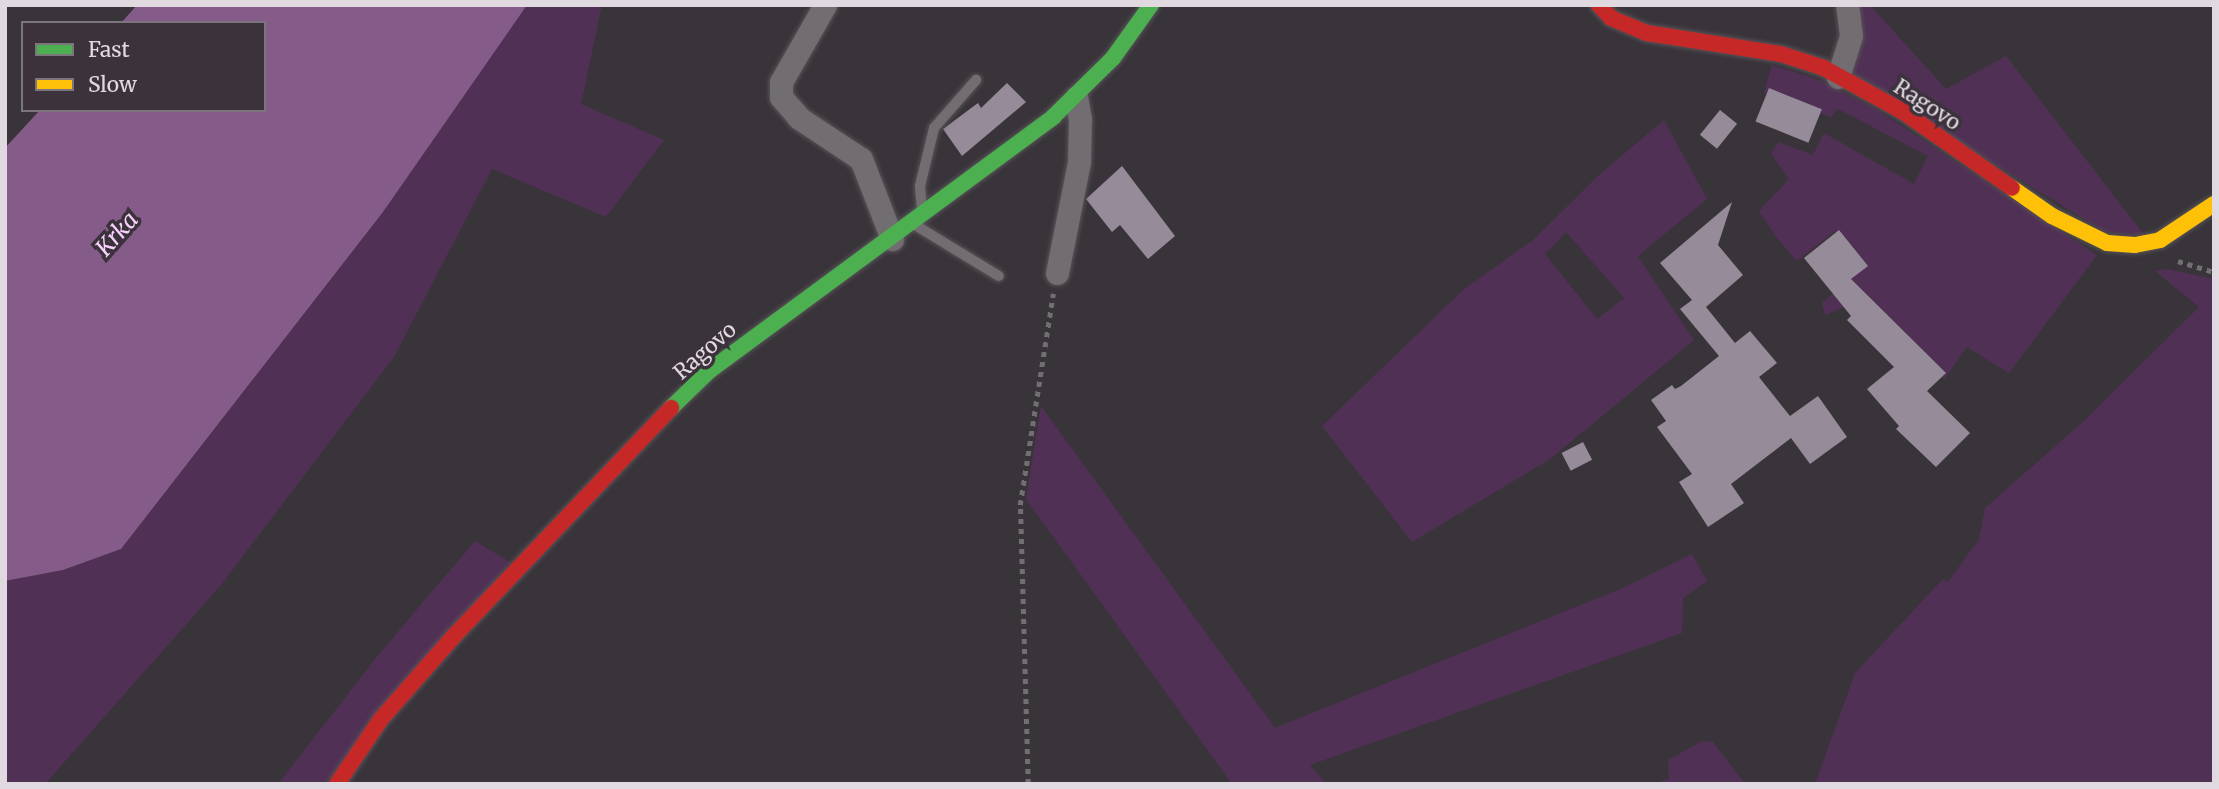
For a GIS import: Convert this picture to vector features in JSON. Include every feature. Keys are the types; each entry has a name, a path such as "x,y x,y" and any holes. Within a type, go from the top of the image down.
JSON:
{"street":[{"path":"825,5 780,82 780,97 799,118 860,159 892,239"},
{"name":"Ragovo","path":"1599,5 1611,18 1647,33 1781,54 1838,77 1902,111 2052,216 2107,243 2135,245 2160,240 2214,204"},
{"path":"1838,77 1851,36 1847,5"},
{"name":"Ragovo","path":"337,784 381,719 606,472 727,356 892,239 1076,97 1127,41 1149,7"},
{"path":"1057,273 1079,162 1080,119 1076,97"}],"lane":[{"path":"976,80 934,128 920,186 917,220 999,276"}],"path":[{"path":"1028,784 1020,505 1023,459 1057,273"}],"shaded area":[{"path":"526,5 602,5 581,104 664,140 606,217 492,169 394,357 221,585 45,784 5,784 5,581 63,570 121,549 383,212"},
{"path":"1854,5 1870,5 1946,89 2006,56 2145,236 2105,232 1852,76 1857,50"},
{"path":"1772,65 1819,80 1874,108 2097,255 2009,373 1967,347 1944,379 1868,297 1825,315 1822,303 1862,269 1835,231 1797,261 1776,237 1759,211 1789,179 1771,154 1778,142 1813,155 1824,133 1914,184 1928,156 1838,109 1831,117 1764,93"},
{"path":"1664,120 1707,199 1638,256 1694,340 1550,459 1412,542 1322,426 1463,290 1533,240 1600,174","holes":["1566,232 1624,298 1597,319 1545,254"]},
{"path":"2167,269 2214,279 2214,784 1815,784 1855,673 1943,579 1948,582 1979,539 1985,508 2085,420 2199,307 2155,271"},
{"path":"1041,406 1275,728 1625,587 1692,554 1707,581 1683,598 1682,633 1310,765 1326,784 1232,784 1026,499"},
{"path":"475,541 510,562 325,784 278,784 379,654"},
{"path":"1702,741 1713,742 1745,784 1651,784 1669,779 1668,760"}],"water":[{"name":"Krka","path":"137,5 527,5 383,212 121,549 63,570 5,581 5,148 38,112 266,112 266,21 123,21"}],"building":[{"path":"1007,83 1026,102 962,156 943,129 978,103 981,108"},
{"path":"1769,88 1822,109 1808,143 1756,121"},
{"path":"1720,110 1737,124 1717,149 1700,135"},
{"path":"1122,166 1175,236 1148,259 1120,225 1112,232 1086,199"},
{"path":"1732,202 1718,245 1743,275 1706,307 1735,343 1750,331 1777,363 1759,377 1790,416 1818,396 1847,437 1810,464 1791,438 1731,484 1744,503 1708,527 1679,482 1692,474 1657,427 1666,421 1651,400 1672,385 1675,389 1681,386 1719,356 1680,309 1692,300 1660,263"},
{"path":"1839,230 1868,266 1851,279 1946,373 1927,391 1970,433 1936,467 1896,429 1899,426 1867,389 1894,367 1847,320 1851,316 1804,258"},
{"path":"1583,442 1592,460 1571,471 1562,453"}],"traffic: fast":[{"path":"671,408 709,371 1053,117 1113,58 1151,5"}],"traffic: slow":[{"path":"2012,188 2052,216 2107,243 2135,245 2160,240 2214,204"}],"traffic: jam":[{"path":"1599,5 1611,18 1647,33 1781,54 1824,68 1902,111 2012,188"},
{"path":"337,784 381,719 454,636 671,408"}]}
